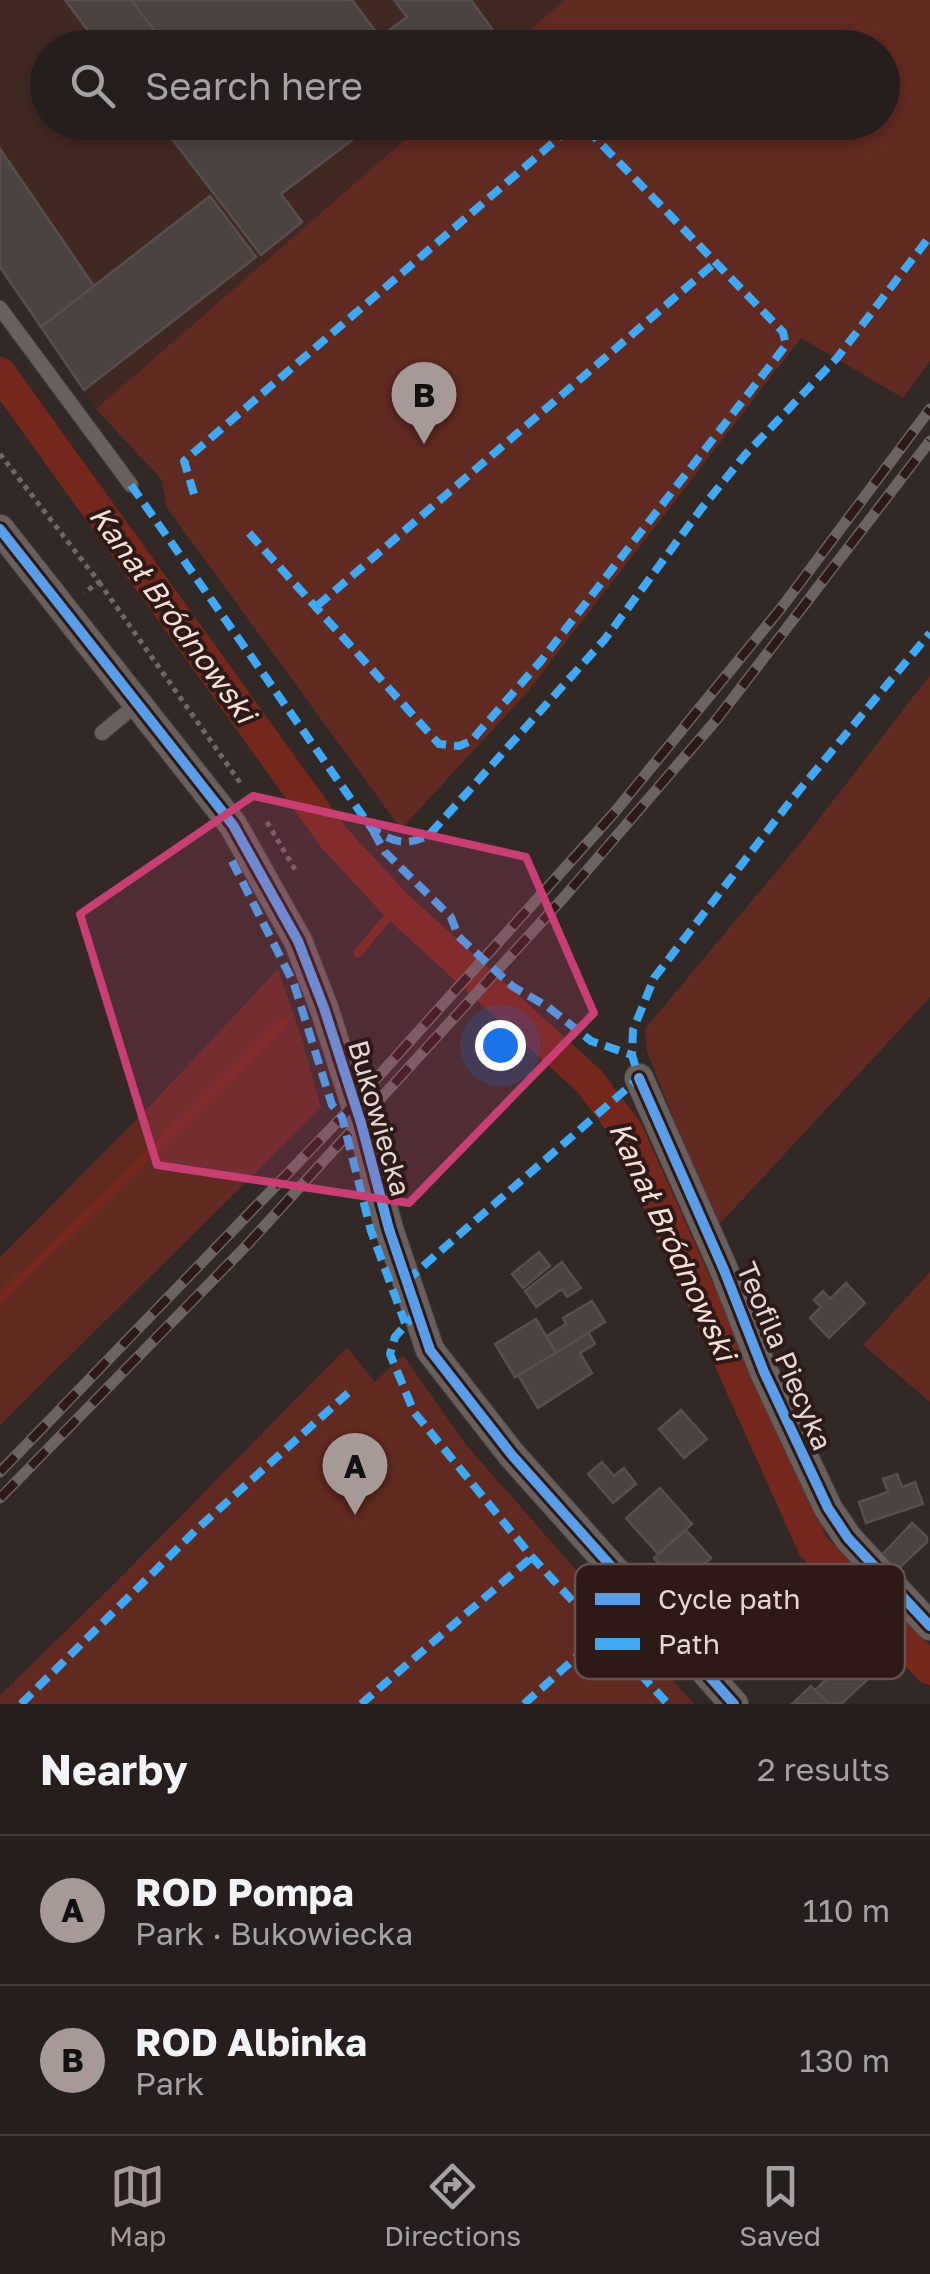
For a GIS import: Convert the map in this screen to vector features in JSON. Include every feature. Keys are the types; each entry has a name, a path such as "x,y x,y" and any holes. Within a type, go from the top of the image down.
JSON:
{"street":[{"name":"Bukowiecka","path":"0,529 233,825 310,967 361,1123 389,1230 430,1350 511,1454 609,1564"},
{"name":"Teofila Piecyka","path":"639,1078 724,1270 764,1372 828,1508 872,1564"},
{"name":"Teofila Piecyka","path":"905,1599 930,1626"},
{"name":"Bukowiecka","path":"712,1679 734,1704"}],"lane":[{"path":"0,308 131,484"},
{"path":"102,733 138,704"}],"path":[{"path":"0,454 99,582 62,610"}],"highlighted area":[{"path":"253,796 526,857 594,1013 409,1203 157,1165 80,914"}],"shaded area":[{"path":"0,0 565,0 529,30 30,30 30,140 405,140 96,409 0,267"},
{"path":"565,0 930,0 930,361 903,398 801,338 525,695 401,829 167,508 161,479 96,409 405,140 900,140 900,30 529,30"},
{"path":"930,675 930,997 717,1227 647,1052 645,1029 806,836"},
{"path":"278,969 321,1108 0,1425 0,1257"},
{"path":"930,1272 930,1402 863,1345"},
{"path":"347,1347 375,1382 403,1355 467,1446 575,1569 575,1679 672,1679 694,1704 0,1704 0,1695"}],"building":[{"path":"65,0 131,0 154,30 88,30"},
{"path":"131,0 352,0 375,30 154,30"},
{"path":"394,0 471,0 493,30 389,30 407,17"},
{"path":"173,140 352,140 281,194 302,222 261,255"},
{"path":"0,149 94,286 41,327 0,267"},
{"path":"210,196 256,257 84,390 41,327"},
{"path":"539,1252 550,1266 523,1288 512,1274"},
{"path":"562,1262 581,1288 567,1297 562,1289 536,1307 525,1291"},
{"path":"846,1283 865,1303 829,1338 810,1318 821,1307 814,1300 823,1291 830,1299"},
{"path":"592,1301 605,1322 556,1353 547,1336 566,1324 563,1318"},
{"path":"536,1319 556,1353 515,1377 495,1344"},
{"path":"589,1333 595,1344 580,1353 592,1373 538,1408 518,1375"},
{"path":"681,1410 707,1439 684,1458 659,1429"},
{"path":"602,1462 614,1476 624,1468 636,1484 613,1503 588,1474"},
{"path":"897,1474 902,1487 915,1482 923,1504 866,1523 859,1502 888,1492 883,1479"},
{"path":"660,1488 692,1524 658,1554 626,1518"},
{"path":"912,1523 927,1537 927,1542 904,1564 887,1564 880,1557"},
{"path":"686,1530 711,1558 704,1564 659,1564 654,1558"},
{"path":"827,1679 868,1679 841,1704 829,1704 815,1690"},
{"path":"811,1686 829,1704 792,1704"}],"waterway":[{"name":"Kanał Bródnowski","path":"0,373 334,838 397,906 589,1081 627,1131 813,1546 830,1564"},
{"path":"358,953 397,906"},
{"path":"0,1299 283,1023"},
{"name":"Kanał Bródnowski","path":"905,1643 930,1669"}],"railway":[{"path":"0,1472 342,1117 614,813 782,607 930,409"},
{"path":"0,1498 248,1244 565,896 717,719 930,441"}],"marked path":[{"path":"194,494 184,461 556,140"},
{"path":"249,533 439,744 459,746 471,741 540,662 786,345 783,332 597,140"},
{"path":"131,485 372,829 400,841 421,839 429,835 605,639 701,509 744,456 837,358 930,236"},
{"path":"317,606 716,262"},
{"path":"406,1281 639,1078 632,1055 633,1030 654,978 792,799 930,633"},
{"path":"373,831 385,852 451,917 458,936 512,986 548,1007 591,1041 632,1055"},
{"path":"232,861 294,984 332,1105 342,1117 371,1231 405,1323"},
{"path":"417,1312 395,1337 390,1354 414,1412 532,1557 575,1603"},
{"path":"21,1704 197,1529 348,1393"},
{"path":"361,1704 532,1557"},
{"path":"524,1704 575,1658"},
{"path":"645,1679 668,1704"}],"cycle path":[{"path":"0,529 233,825 298,941 324,1008 361,1123 389,1229 430,1350 511,1454 609,1564"},
{"path":"639,1078 724,1270 764,1372 828,1508 872,1564"},
{"path":"905,1599 930,1626"},
{"path":"712,1679 734,1704"}],"place":[{"name":"ROD Albinka","path":"424,444"},
{"name":"ROD Pompa","path":"355,1515"}]}
